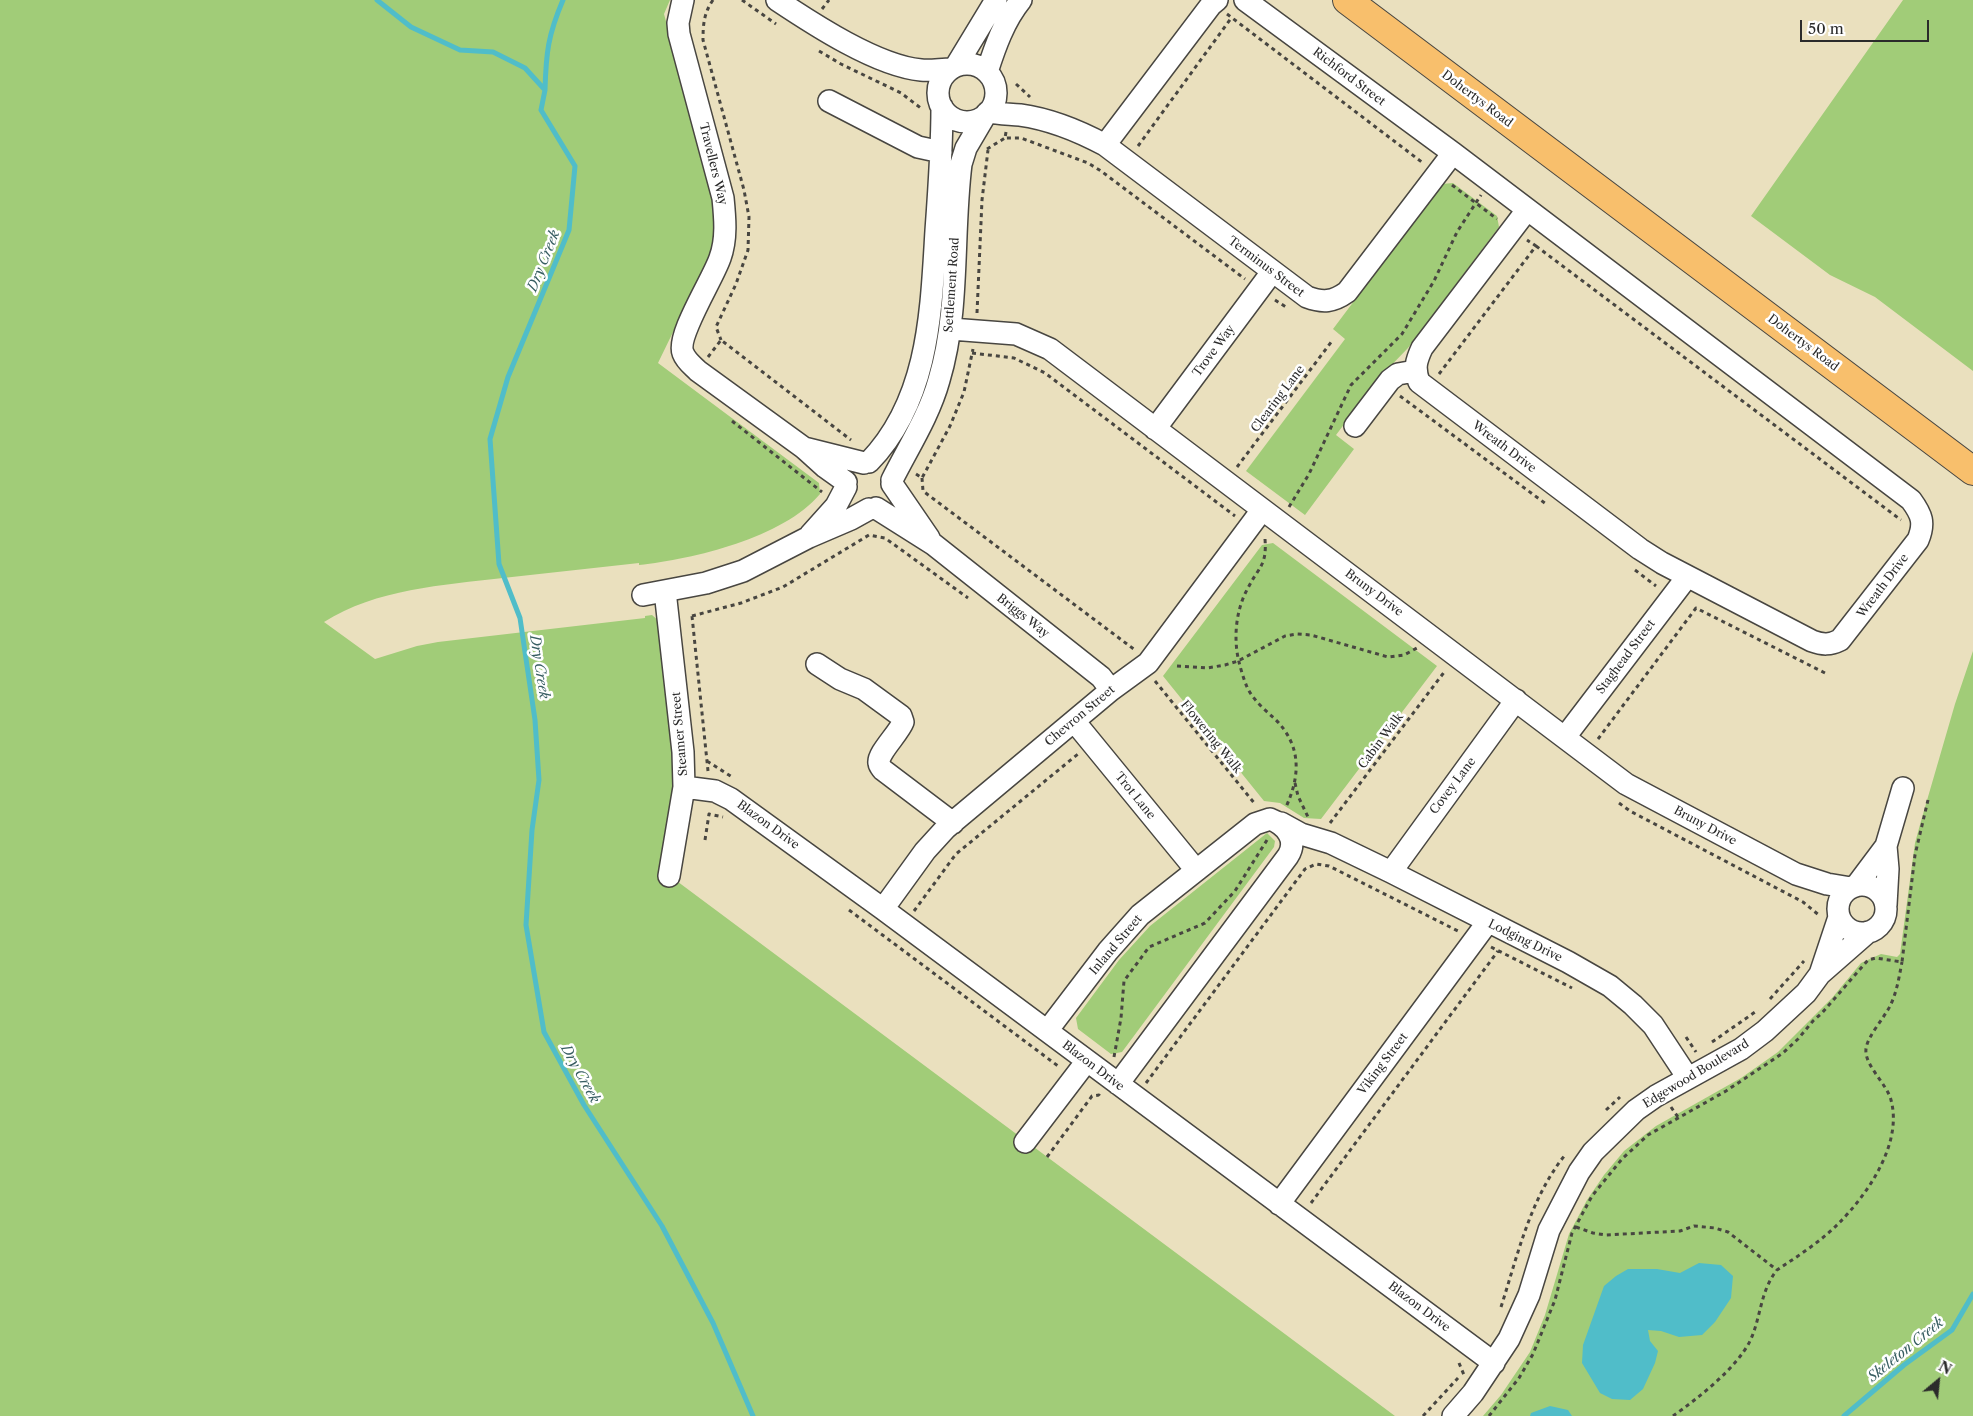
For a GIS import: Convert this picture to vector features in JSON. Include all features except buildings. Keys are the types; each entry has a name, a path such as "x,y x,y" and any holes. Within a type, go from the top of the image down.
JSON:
{"main road":[{"name":"Dohertys Road","path":"1347,0 1973,471"},
{"name":"Dohertys Road","path":"1372,0 1632,216"}],"street":[{"name":"Travellers Way","path":"683,0 678,23 679,34 723,198 726,222 721,257 685,331 682,352 687,360 698,370 804,448"},
{"path":"941,104 938,93 944,75 954,67 996,0"},
{"path":"990,76 1000,35 1013,10 1021,0"},
{"path":"1109,141 1211,5 1217,0"},
{"name":"Richford Street","path":"1245,0 1452,154"},
{"path":"788,3 825,30 889,62 929,92 954,118 962,121 979,119 993,114 995,88 990,76 972,65 920,70 889,62"},
{"name":"Terminus Street","path":"990,76 1009,97 1044,120 1092,138 1109,141 1272,272 1306,297 1317,301 1338,299 1347,292 1452,154"},
{"path":"828,101 918,147 941,152"},
{"name":"Settlement Road","path":"866,463 880,451 907,406 923,357 931,307 941,152 941,104"},
{"name":"Terminus Street","path":"993,114 1044,120"},
{"name":"Settlement Road","path":"892,482 926,415 939,381 951,329 961,164 966,148 993,114"},
{"name":"Wreath Drive","path":"1415,371 1419,382 1445,403 1640,549 1686,577 1812,641 1832,644 1847,634 1918,540 1922,529 1922,520 1911,500 1452,154"},
{"path":"1355,426 1386,385 1398,374 1415,371 1416,359 1422,348 1527,210"},
{"name":"Trove Way","path":"1155,429 1272,272"},
{"name":"Bruny Drive","path":"951,329 1016,334 1050,349 1626,784 1796,874 1827,884 1853,887"},
{"path":"643,595 706,583 743,571 808,537 872,508 888,499 892,492 892,482 883,467 804,448"},
{"path":"804,448 846,484 851,500 862,508 872,508"},
{"path":"808,537 836,506 852,470 866,463"},
{"name":"Briggs Way","path":"892,482 933,544"},
{"name":"Briggs Way","path":"872,508 933,544 1101,677 1111,690"},
{"name":"Chevron Street","path":"883,909 925,851 953,823 1111,690 1148,663 1246,532 1270,516"},
{"name":"Staghead Street","path":"1565,737 1686,577"},
{"name":"Steamer Street","path":"666,591 683,752 684,787 669,876"},
{"path":"817,664 840,679 864,689 900,716 903,722 900,729 880,758 879,764 883,770 953,823"},
{"name":"Covey Lane","path":"1391,872 1516,700"},
{"name":"Trot Lane","path":"1074,721 1196,870"},
{"name":"Blazon Drive","path":"684,787 715,791 731,799 1047,1031 1086,1062 1109,1086 1279,1204 1494,1364"},
{"path":"1886,846 1853,887 1842,895 1839,914 1848,928 1854,931 1868,932 1880,924 1885,915 1888,869 1886,846 1903,788"},
{"name":"Inland Street","path":"1047,1031 1134,921 1255,824 1270,819 1285,832"},
{"path":"1109,1086 1285,832"},
{"name":"Lodging Drive","path":"1285,832 1313,842 1331,833"},
{"name":"Lodging Drive","path":"1285,832 1301,834 1331,833 1481,931 1568,962 1610,986 1653,1025 1684,1071"},
{"name":"Bruny Drive","path":"1796,874 1839,914"},
{"path":"1853,887 1869,886 1875,889 1884,899 1886,905"},
{"name":"Edgewood Boulevard","path":"1453,1416 1494,1364 1509,1339 1529,1295 1548,1230 1579,1172 1593,1152 1636,1110 1684,1071 1741,1048 1765,1031 1794,1005 1839,914"},
{"name":"Viking Street","path":"1279,1204 1481,931"},
{"name":"Edgewood Boulevard","path":"1812,967 1851,947 1868,932"},
{"path":"1025,1142 1086,1062"}],"path":[{"path":"822,10 829,0"},
{"path":"1109,141 1134,152 1232,17"},
{"path":"993,114 1005,138 1021,138 1088,163 1259,290 1288,308"},
{"path":"1047,1157 1092,1096 1099,1095 1109,1086 1124,982 1149,947 1205,923 1285,832 1295,783 1296,756 1290,739 1279,723 1258,703 1248,688 1238,661 1235,635 1243,597 1264,563 1266,554 1265,539 1270,516 1309,474 1351,385 1402,334 1434,281 1457,232 1490,182"},
{"path":"1536,246 1905,523"},
{"name":"Clearing Lane","path":"1237,467 1332,341"},
{"path":"972,353 1014,358 1045,373 1236,516 1237,527 1246,532"},
{"path":"1386,385 1551,508"},
{"path":"922,478 923,491 1139,654 1147,647 1155,653"},
{"path":"692,616 741,602 783,586 869,536 885,538 970,600"},
{"path":"1631,567 1663,591"},
{"path":"1596,742 1696,608 1828,674"},
{"path":"1177,666 1207,668 1238,661 1285,636 1298,634 1311,635 1388,657 1404,655 1416,649 1428,634"},
{"name":"Cabin Walk","path":"1331,833 1445,670"},
{"name":"Flowering Walk","path":"1154,680 1255,805"},
{"path":"914,912 956,854 1091,743"},
{"path":"1295,783 1298,796 1309,820"},
{"path":"1673,1416 1702,1394 1739,1358 1750,1341 1770,1279 1777,1270 1837,1226 1859,1202 1886,1154 1892,1127 1891,1098 1866,1056 1866,1047 1891,1004 1897,988 1915,855 1928,800"},
{"path":"704,840 709,814 725,818"},
{"path":"1145,1084 1304,869 1316,864 1330,866 1481,931 1498,951 1573,989"},
{"path":"844,906 1058,1066 1059,1073"},
{"path":"1851,947 1868,960"},
{"path":"1309,1205 1498,951"},
{"path":"1489,1416 1519,1378 1533,1354 1555,1300 1572,1233 1592,1196 1622,1159 1648,1135 1726,1090 1783,1052 1822,1013 1868,960 1876,958 1902,962"},
{"path":"1768,1001 1812,967"},
{"path":"1704,1046 1761,1008"},
{"path":"1684,1071 1696,1052"},
{"path":"1604,1112 1625,1094"},
{"path":"1500,1309 1521,1241 1537,1198 1567,1153"},
{"path":"1576,1227 1606,1235 1680,1231 1694,1226 1715,1228 1728,1232 1777,1270"},
{"path":"1453,1358 1461,1364 1462,1373 1478,1386"}],"green space":[{"path":"0,0 670,0 664,14 713,193 716,232 709,258 658,363 819,483 820,494 804,509 784,523 736,544 711,552 639,565 639,563 410,590 365,602 324,622 375,659 417,646 438,642 645,618 645,616 652,615 660,622 674,740 674,795 662,870 1395,1416 0,1416"},
{"path":"1903,0 1973,0 1973,371 1875,297 1830,275 1751,216"},
{"path":"1453,183 1497,216 1499,227 1408,348 1379,378 1336,435 1354,449 1305,515 1246,471 1345,339 1333,329 1442,184"},
{"path":"1273,543 1437,666 1321,819 1304,818 1280,803 1264,801 1163,676 1262,545"},
{"path":"1973,651 1973,1416 1483,1416 1501,1395 1530,1352 1545,1315 1569,1234 1587,1200 1624,1151 1656,1126 1741,1078 1778,1052 1832,998 1861,963 1881,954 1897,957 1900,954 1915,843 1955,704"},
{"path":"1267,833 1275,841 1274,847 1122,1052 1111,1054 1078,1029 1076,1018 1119,960 1150,926"}],"water":[{"path":"1699,1263 1721,1265 1733,1276 1731,1298 1715,1322 1702,1335 1679,1337 1661,1331 1648,1330 1650,1341 1658,1351 1655,1363 1643,1389 1630,1400 1612,1399 1600,1393 1582,1363 1583,1345 1604,1286 1628,1269 1657,1269 1680,1273"},
{"path":"1550,1406 1568,1410 1572,1416 1530,1416 1531,1413"}],"waterway":[{"name":"Dry Creek","path":"377,0 411,27 460,50 493,52 525,68 545,90 541,110 575,166 569,230 508,377 490,439 499,564 520,618 535,720 539,780 532,830 526,925 544,1032 584,1105 662,1226 713,1323 753,1416"},
{"path":"545,90 549,44 563,0"},
{"name":"Skeleton Creek","path":"1844,1416 1904,1365 1952,1330 1973,1294"}]}
